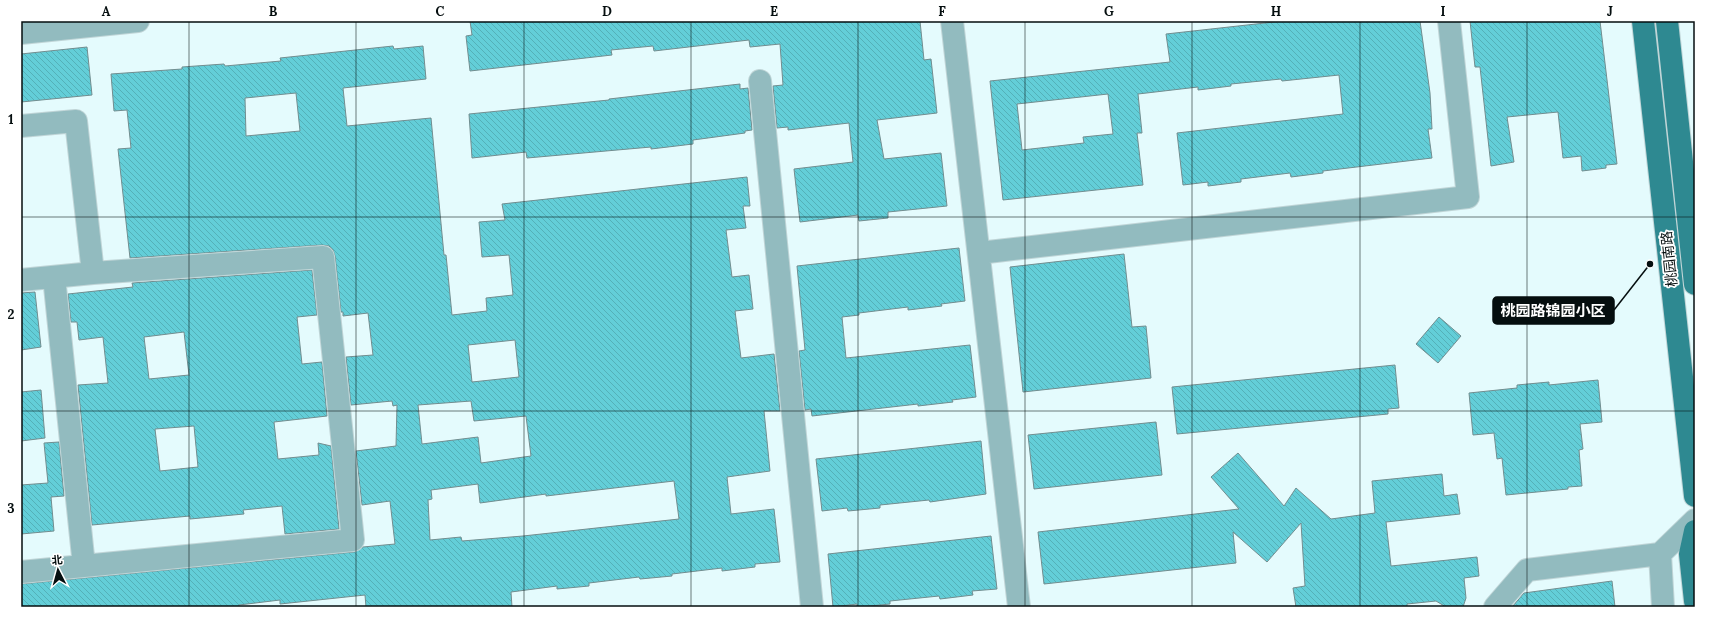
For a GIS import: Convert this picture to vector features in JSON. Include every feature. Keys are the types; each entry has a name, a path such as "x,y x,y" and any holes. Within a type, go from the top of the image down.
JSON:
{"main road":[{"name":"桃园南路","path":"1643,21 1695,496"},
{"name":"桃园南路","path":"1668,21 1695,284"},
{"path":"1695,530 1690,554 1695,601"}],"street":[{"path":"21,33 138,21"},
{"path":"952,21 1019,607"},
{"path":"979,253 1468,197 1449,21"},
{"path":"760,81 812,607"},
{"path":"21,126 76,121 93,273"},
{"path":"21,280 93,273 323,257 353,540 21,572"},
{"path":"54,277 84,566"},
{"path":"1495,607 1527,570 1660,554 1695,520"},
{"path":"1660,554 1663,607"}],"building":[{"path":"470,21 920,21 924,60 931,59 937,113 877,120 884,159 941,153 947,206 888,212 888,218 859,221 858,215 800,222 794,169 853,162 849,123 788,130 788,127 777,128 773,86 783,85 780,44 750,47 749,40 654,51 653,46 611,50 612,55 470,71 466,36 472,35"},
{"path":"1283,21 1420,21 1430,93 1432,129 1428,129 1432,158 1323,171 1323,173 1291,177 1290,173 1241,179 1241,182 1208,186 1208,182 1183,185 1177,133 1343,114 1339,75 1282,81 1281,79 1231,84 1231,86 1198,90 1198,87 1138,94 1142,133 1137,133 1143,185 1003,200 990,81 1170,62 1166,34","holes":["1108,94 1113,134 1083,137 1084,143 1022,150 1017,104"]},
{"path":"1470,21 1600,21 1617,164 1606,165 1606,168 1582,171 1581,156 1563,158 1558,112 1507,117 1514,162 1491,166 1480,67 1475,67"},
{"path":"393,46 394,49 423,46 426,79 343,88 347,126 431,118 444,255 446,255 452,315 487,311 486,298 513,295 509,255 482,257 479,222 505,220 502,204 747,177 750,206 743,206 746,228 726,230 732,277 749,275 753,309 735,311 741,358 774,354 780,411 764,411 770,471 727,477 731,514 774,509 780,562 755,564 755,567 722,571 722,568 672,574 672,576 640,579 639,577 589,583 589,586 557,589 557,586 511,592 512,607 366,607 365,595 280,604 280,600 239,605 239,607 21,607 21,584 354,552 363,547 395,544 390,501 362,505 356,451 396,446 397,405 393,406 392,401 351,405 346,357 373,355 368,313 343,316 343,312 341,312 335,256 333,250 329,246 322,245 130,258 118,149 131,148 127,110 114,111 111,74 182,69 182,67 224,64 225,66 281,61 280,58","holes":["296,93 300,131 246,136 245,98","515,340 519,377 472,382 468,345","471,401 474,421 526,416 531,456 481,463 478,437 422,444 418,405","674,481 679,519 523,536 462,541 461,537 430,540 428,500 432,499 431,490 478,484 480,503 546,494 546,496"]},
{"path":"87,47 92,95 21,102 21,54"},
{"path":"740,84 740,89 748,88 752,130 745,131 745,133 693,140 693,144 651,149 651,147 527,158 526,152 472,158 469,114 609,100"},
{"path":"959,248 965,301 941,304 942,306 908,310 908,307 859,313 859,315 842,317 846,358 970,345 976,397 952,400 953,402 918,406 918,404 812,416 811,409 805,410 799,351 805,350 797,266"},
{"path":"1124,254 1132,327 1146,326 1151,378 1023,392 1010,267"},
{"path":"312,270 317,315 297,317 302,364 322,362 327,416 274,422 278,459 319,455 318,443 331,446 339,529 285,534 282,506 243,510 244,514 190,519 190,516 92,525 78,385 108,383 103,337 79,340 77,322 71,322 68,294 133,287 132,283","holes":["184,332 189,375 149,379 144,337","194,426 198,467 160,471 155,429"]},
{"path":"35,292 41,347 21,350 21,293"},
{"path":"1439,317 1461,336 1438,363 1416,344"},
{"path":"1395,365 1399,408 1388,409 1388,414 1177,434 1172,387"},
{"path":"1598,380 1602,422 1580,424 1583,449 1579,450 1582,486 1568,487 1568,489 1506,495 1502,458 1497,459 1494,433 1473,435 1469,393 1517,388 1517,385 1549,382 1549,385"},
{"path":"41,390 45,438 21,441 21,392"},
{"path":"1156,422 1162,475 1034,489 1028,435"},
{"path":"981,441 986,494 930,502 929,500 880,505 880,508 848,511 847,508 822,511 816,459"},
{"path":"59,442 64,496 51,497 54,531 21,534 21,485 48,483 44,443"},
{"path":"1238,453 1284,506 1296,488 1331,519 1375,513 1372,481 1442,474 1444,496 1457,494 1460,514 1386,522 1391,566 1477,557 1479,576 1464,578 1466,598 1463,607 1446,607 1436,601 1407,604 1407,607 1296,607 1293,588 1305,586 1301,523 1267,562 1233,532 1236,563 1044,584 1038,532 1239,509 1211,477"},
{"path":"991,536 997,589 972,591 973,595 940,599 939,596 890,601 890,604 857,607 857,604 833,607 828,554"},
{"path":"1612,581 1615,607 1512,607 1524,593"}],"place":[{"name":"桃园路锦园小区","path":"1650,264"}]}
